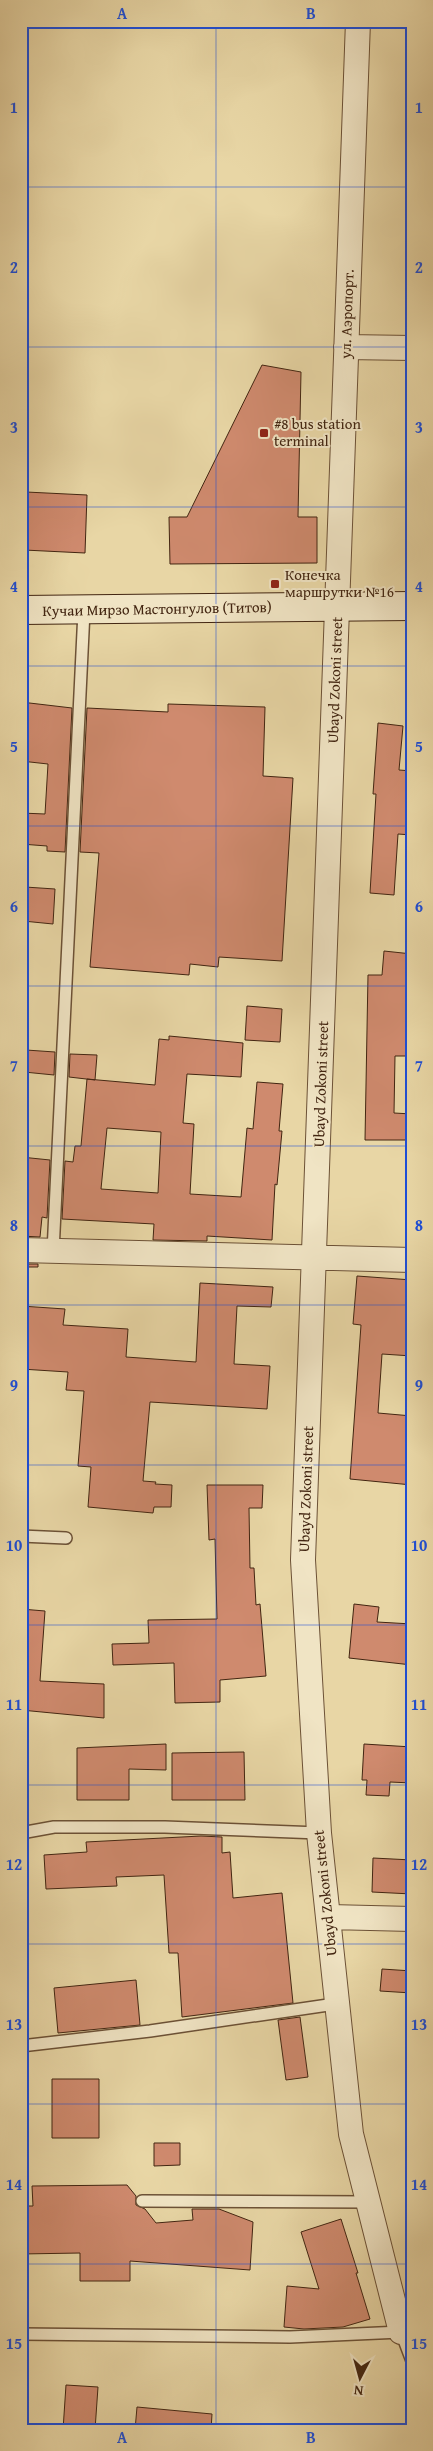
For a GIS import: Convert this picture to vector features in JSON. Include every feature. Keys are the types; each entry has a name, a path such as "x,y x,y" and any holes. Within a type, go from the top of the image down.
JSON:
{"street":[{"name":"ул. Аэропорт.","path":"338,607 358,21"},
{"path":"346,347 412,348"},
{"name":"Кучаи Мирзо Мастонгулов (Титов)","path":"21,610 412,606"},
{"name":"Ubayd Zokoni street","path":"338,607 303,1560 318,1832 329,1917 335,2004 351,2134 406,2330"},
{"path":"21,1250 412,1260"},
{"path":"329,1917 412,1919"}],"lane":[{"path":"53,1252 84,610"},
{"path":"21,1536 66,1538"},
{"path":"21,1832 54,1827 109,1827 318,1832"},
{"path":"21,2046 150,2031 335,2004"},
{"path":"142,2201 369,2202"},
{"path":"21,2334 290,2337 406,2330"},
{"name":"Ubayd Zokoni street","path":"406,2330 412,2361"}],"building":[{"path":"262,365 301,372 298,517 317,517 317,563 170,564 169,517 187,517"},
{"path":"26,492 87,495 85,553 24,550"},
{"path":"21,702 72,708 65,852 47,851 47,846 21,844 21,813 45,814 48,764 21,761"},
{"path":"168,704 265,707 263,776 293,778 282,961 219,957 218,967 190,964 189,975 90,967 99,853 80,852 87,708 168,712"},
{"path":"378,723 403,726 399,770 412,771 412,835 398,834 394,895 370,893 376,794 373,794"},
{"path":"25,887 55,889 53,924 23,921"},
{"path":"384,951 412,954 412,1056 395,1056 394,1113 412,1114 412,1140 365,1140 368,975 382,975"},
{"path":"247,1006 282,1009 280,1042 245,1040"},
{"path":"169,1036 243,1043 241,1077 187,1074 183,1123 194,1124 190,1194 241,1197 247,1128 253,1129 257,1082 283,1084 279,1131 282,1131 277,1185 275,1184 272,1240 207,1236 207,1241 153,1240 154,1224 62,1219 65,1161 73,1162 75,1146 81,1146 87,1079 155,1085 159,1039 169,1040","holes":["107,1128 161,1132 158,1193 101,1189"]},
{"path":"26,1050 55,1052 54,1075 24,1072"},
{"path":"70,1054 97,1055 95,1080 69,1077"},
{"path":"21,1157 50,1160 47,1218 42,1217 40,1237 21,1236"},
{"path":"21,1264 38,1264 38,1267 21,1267"},
{"path":"357,1276 412,1280 412,1356 382,1354 378,1413 412,1416 412,1485 350,1479 361,1325 353,1324"},
{"path":"200,1283 273,1287 271,1307 237,1306 234,1364 270,1366 267,1409 150,1402 143,1481 172,1485 171,1507 154,1507 153,1513 88,1507 91,1467 78,1466 84,1391 66,1390 68,1372 21,1369 21,1306 65,1309 63,1325 128,1329 126,1357 196,1362"},
{"path":"207,1485 263,1485 262,1508 249,1508 250,1568 254,1568 256,1605 260,1604 266,1676 220,1680 220,1702 175,1703 174,1663 113,1665 112,1644 149,1643 148,1620 217,1619 215,1539 209,1540"},
{"path":"354,1604 379,1607 377,1622 412,1624 412,1665 349,1658"},
{"path":"21,1609 45,1611 40,1681 104,1684 104,1718 21,1710"},
{"path":"166,1744 166,1770 129,1769 129,1800 77,1800 77,1748"},
{"path":"364,1744 412,1747 412,1783 390,1782 389,1796 366,1795 367,1780 362,1780"},
{"path":"244,1752 245,1800 172,1800 172,1753"},
{"path":"201,1836 222,1837 222,1853 230,1852 233,1898 282,1893 293,2003 182,2017 178,1953 169,1953 164,1875 116,1877 117,1886 46,1889 44,1855 87,1852 86,1842"},
{"path":"373,1858 412,1860 412,1894 372,1892"},
{"path":"382,1969 412,1971 412,1993 380,1991"},
{"path":"136,1980 140,2025 58,2033 54,1988"},
{"path":"300,2017 308,2077 286,2080 278,2020"},
{"path":"52,2079 99,2079 99,2138 52,2138"},
{"path":"154,2143 180,2143 180,2165 154,2166"},
{"path":"127,2185 136,2196 136,2205 145,2209 156,2223 193,2220 192,2209 219,2209 253,2222 250,2270 130,2261 130,2281 80,2281 80,2253 21,2254 21,2206 33,2206 32,2186"},
{"path":"341,2219 370,2319 343,2327 304,2329 284,2327 287,2286 319,2289 301,2232"},
{"path":"66,2385 98,2387 95,2430 63,2430"},
{"path":"137,2407 212,2414 211,2430 135,2430"}],"place":[{"name":"#8 bus station terminal","path":"264,433"},
{"name":"Конечка маршрутки №16","path":"275,584"}]}
